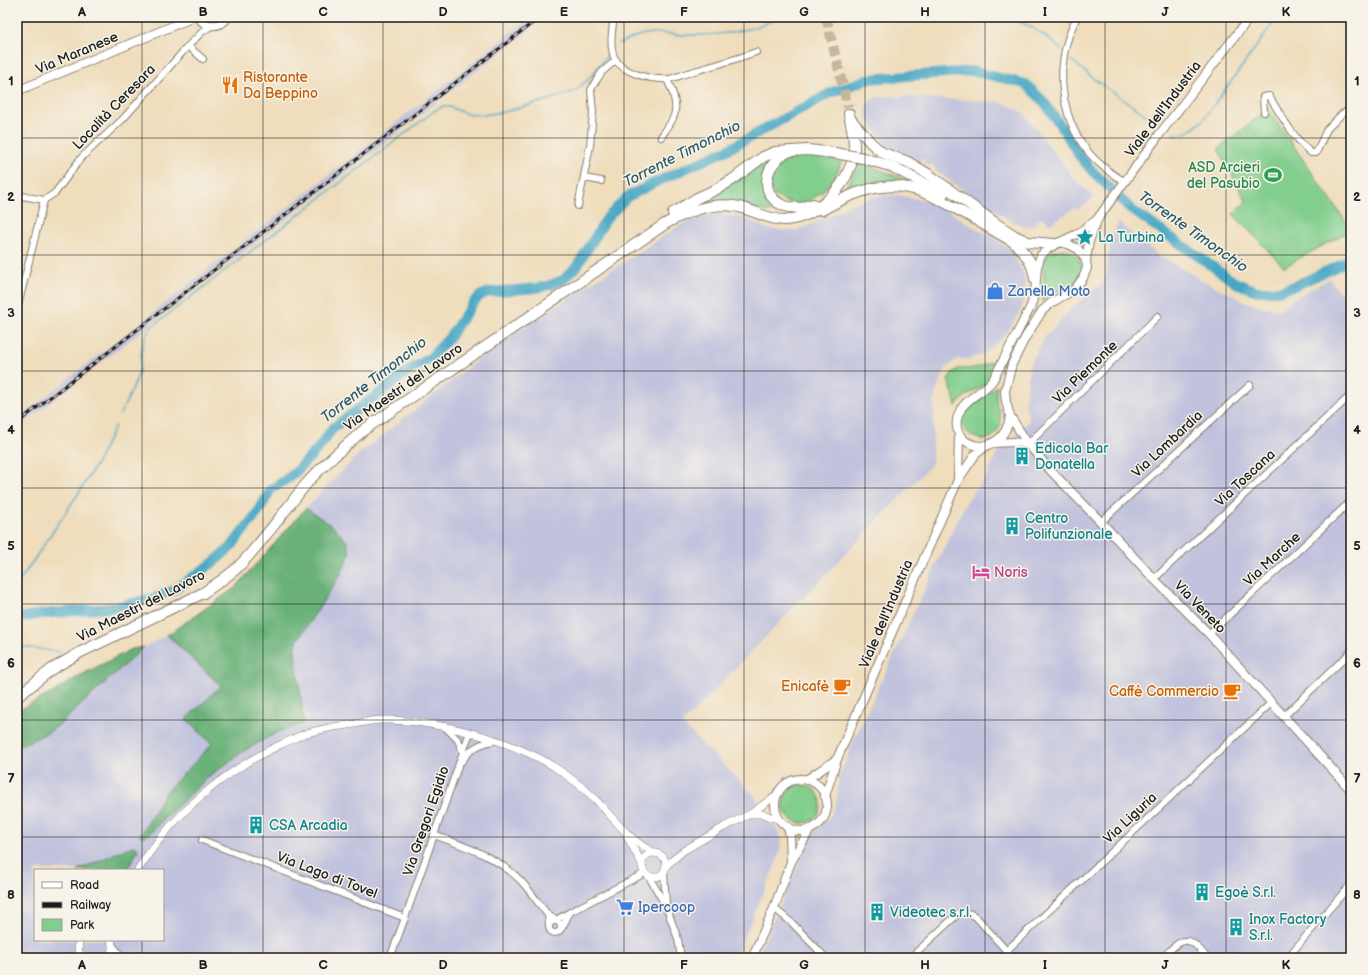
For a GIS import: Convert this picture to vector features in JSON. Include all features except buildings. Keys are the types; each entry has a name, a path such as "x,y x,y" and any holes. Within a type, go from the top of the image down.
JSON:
{"highway":[{"path":"757,214 780,215 799,212 813,204 833,187 842,174 849,146 849,114"},
{"path":"784,220 806,214 818,208 838,190 846,177 854,155 854,133 849,114"},
{"path":"849,114 870,143 883,153 908,162 928,174 1014,239 1023,250 1034,269 1036,280"},
{"path":"793,150 776,160 769,170 767,179 768,189 774,200 782,205 800,208 813,204"},
{"path":"614,258 634,240 676,211 697,198 732,180 762,157 775,152 793,150 813,150 835,153 863,158 893,167 941,192 1014,239"},
{"path":"757,214 784,220 795,220 812,215 862,191 881,187 900,186 931,194 1014,239 1028,242 1057,243"},
{"name":"Via Maestri del Lavoro","path":"17,697 52,669 81,652 203,593 220,582 236,569 250,554 308,482 334,455 365,429 665,224 680,215 706,206 719,205 744,209 757,214"}],"main road":[{"name":"Via Maranese","path":"17,91 199,20 220,24 228,17"},
{"name":"Viale dell'Industria","path":"958,480 960,435 957,419 960,411 968,400 985,388 993,380 1030,310 1034,296 1037,267 1041,255 1046,250 1076,234 1098,218 1250,17"},
{"name":"Viale dell'Industria","path":"752,958 774,908 791,862 810,829 816,826 825,816 827,802 825,796 837,759 958,480 975,455 1005,430 1010,416 1006,402 1006,387 1011,367 1035,322 1045,308 1075,289 1080,283 1087,270 1086,260 1089,241 1098,218"},
{"path":"1057,243 1068,244 1078,249 1086,260"},
{"name":"Via Veneto","path":"1010,416 1028,444 1051,471 1102,522 1154,579 1209,634 1351,790"},
{"path":"960,435 971,445 977,446 1012,442 1028,444"},
{"path":"806,780 837,759"},
{"path":"810,829 799,830 788,827 780,820 776,807 778,794 782,788 793,781 806,780 814,782 821,788 825,796"},
{"name":"Viale dell'Industria","path":"788,827 790,836 791,862"}],"street":[{"path":"614,17 612,29 612,48 615,57 627,72 645,77 667,79 729,62 756,52"},
{"path":"1077,17 1069,35 1063,57 1063,90 1068,113 1078,137 1090,154 1124,183"},
{"name":"Località Ceresara","path":"44,200 55,193 81,158 123,119 202,32 204,27 199,20"},
{"path":"188,46 203,58"},
{"path":"578,206 588,158 592,126 593,112 591,90 602,72 615,57"},
{"path":"661,137 674,117 675,103 667,79"},
{"path":"1264,112 1262,97 1269,96 1288,127 1311,153 1316,153 1322,143 1327,129 1342,114 1351,109"},
{"path":"584,178 601,181"},
{"path":"17,195 44,200 17,310"},
{"name":"Via Piemonte","path":"1028,444 1158,316"},
{"name":"Via Lombardia","path":"1102,522 1250,385"},
{"name":"Via Toscana","path":"1154,579 1351,395"},
{"name":"Via Marche","path":"1209,634 1351,501"},
{"path":"1284,716 1351,652"},
{"name":"Via Liguria","path":"1006,951 1271,703"},
{"path":"139,869 154,847 196,799 220,779 264,752 304,734 340,726 382,720 402,720 443,726 498,740 534,756 571,778 596,800 625,833 666,862 666,906"},
{"path":"443,726 458,740 463,752"},
{"name":"Via Gregori Egidio","path":"405,918 470,732"},
{"path":"458,766 471,749 477,745 498,740"},
{"path":"549,925 552,921 647,875 659,877 683,851 750,814 778,794"},
{"path":"750,814 763,814 780,820"},
{"path":"625,833 647,875 666,906 678,939 681,958"},
{"path":"434,835 469,848 506,869 520,880 548,915 561,924 562,928"},
{"name":"Via Lago di Tovel","path":"202,840 405,918"},
{"path":"642,864 648,855 683,851"},
{"path":"1291,956 1351,884"},
{"path":"774,908 792,923 826,958"},
{"path":"548,915 550,931 554,933 560,932 570,912"},
{"path":"910,958 959,913 965,912 976,917 1013,958"},
{"path":"390,958 405,918"},
{"path":"1162,958 1177,944 1186,940 1191,942 1207,958"},
{"path":"80,941 78,952 82,958"},
{"path":"109,958 112,951 112,943"},
{"path":"112,943 123,958"}],"shaded area":[{"path":"531,17 546,17 17,428 17,419"},
{"path":"888,96 1000,102 1017,109 1024,114 1077,182 1093,197 1088,203 1077,210 1075,208 1050,224 1042,217 1033,226 1024,227 989,208 950,181 935,169 934,165 924,165 925,160 916,159 899,152 886,144 869,122 866,114 866,106 876,97"},
{"path":"898,195 927,201 946,209 976,229 991,235 1010,250 1024,274 1024,298 1021,310 1015,320 1002,338 986,353 969,359 957,359 946,368 936,391 934,402 932,464 682,724 753,794 776,827 782,840 778,859 735,958 17,958 17,747 47,733 59,725 144,647 167,635 235,588 311,503 357,456 495,346 684,223 711,214 742,217 768,229 794,231 820,221 853,204 875,196"},
{"path":"1118,222 1159,256 1246,302 1280,311 1291,300 1329,279 1351,305 1351,958 756,958 809,841 816,829 830,817 837,801 838,779 853,742 967,501 988,474 996,455 1029,420 1025,404 1030,364 1044,339 1072,308 1102,284 1107,271 1109,251"}],"green space":[{"name":"ASD Arcieri del Pasubio","path":"1268,109 1351,229 1284,267 1233,214 1246,201 1218,149"},
{"path":"804,155 842,160 835,176 822,192 815,197 798,203 785,201 775,196 771,186 773,172 779,162 787,157"},
{"path":"774,156 764,188 786,212 764,211 720,200 699,203 686,208 756,164"},
{"path":"857,163 873,167 918,186 848,191 841,194 850,181"},
{"path":"1066,249 1077,257 1081,264 1081,275 1072,285 1054,293 1042,301 1044,290 1044,261 1050,253 1056,250"},
{"path":"1003,357 985,385 965,396 956,406 948,380 951,374 959,368 965,369 976,367"},
{"path":"997,385 996,394 1001,419 999,428 994,436 987,439 979,439 966,431 962,424 962,417 965,409 970,404 980,399"},
{"path":"306,508 336,529 347,542 350,553 341,574 297,641 295,652 304,723 278,732 247,749 212,774 149,834 145,837 140,836 164,794 212,744 186,719 221,686 167,635 235,588"},
{"path":"144,647 59,725 47,733 17,747 17,712 79,676 132,649"},
{"path":"798,785 806,785 816,790 820,797 820,811 816,818 806,823 798,823 788,818 786,815 783,808 783,800 788,790 791,788"},
{"path":"132,846 136,847 138,850 128,869 80,869"}],"waterway":[{"path":"619,44 635,37 650,33 680,35 722,34 746,30 781,17"},
{"path":"1004,17 1035,29 1061,50"},
{"path":"1173,134 1182,134 1193,129 1203,120 1278,17"},
{"path":"120,414 136,380 140,368 144,340 150,328 433,112 443,106 450,107 467,114 483,115 504,112 552,99 575,91 589,79 610,52"},
{"path":"1071,60 1094,79 1153,120"},
{"name":"Torrente Timonchio","path":"17,618 42,614 110,608 153,598 174,590 214,562 231,547 260,509 271,489 297,471 320,446 332,429 410,370 431,357 448,339 473,303 481,295 490,292 537,288 563,280 577,266 607,218 627,197 727,150 830,93 869,79 972,71 1026,84 1044,102 1078,154 1093,172 1132,210 1236,283 1257,291 1279,291 1294,286 1351,260"},
{"path":"17,585 80,491 97,463 115,426"},
{"path":"17,646 60,652"}],"tunnel":[{"path":"826,17 848,107"}],"railway":[{"path":"17,423 540,17"}],"place":[{"name":"Ristorante Da Beppino","path":"230,85"},
{"name":"ASD Arcieri del Pasubio","path":"1273,175"},
{"name":"La Turbina","path":"1085,237"},
{"name":"Zanella Moto","path":"995,291"},
{"name":"Edicola Bar Donatella","path":"1022,456"},
{"name":"Centro Polifunzionale","path":"1012,526"},
{"name":"Noris","path":"981,572"},
{"name":"Enicafè","path":"842,686"},
{"name":"Caffè Commercio","path":"1232,691"},
{"name":"CSA Arcadia","path":"256,825"},
{"name":"Egoè S.r.l.","path":"1202,892"},
{"name":"Ipercoop","path":"625,907"},
{"name":"Videotec s.r.l.","path":"877,912"},
{"name":"Inox Factory S.r.l.","path":"1236,927"}]}
